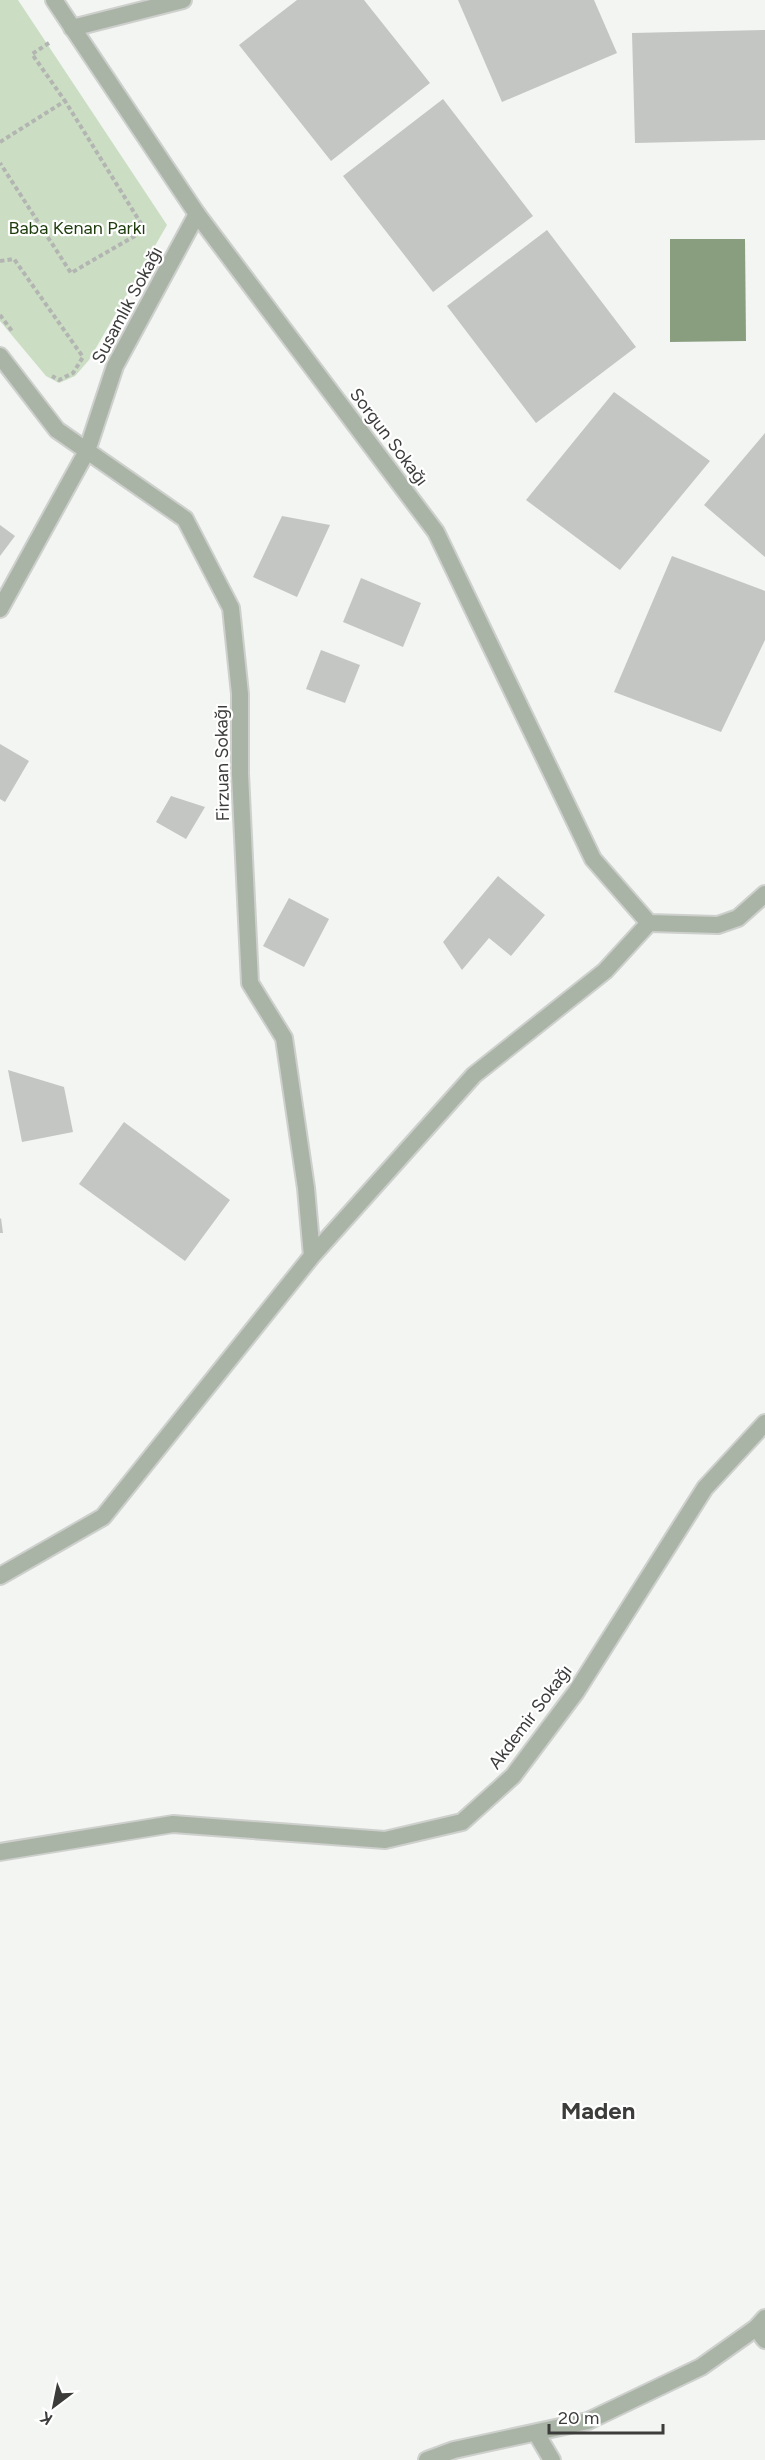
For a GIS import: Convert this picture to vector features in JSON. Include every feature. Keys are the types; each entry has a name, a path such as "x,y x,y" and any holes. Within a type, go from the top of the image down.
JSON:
{"street":[{"name":"Sorgun Sokağı","path":"54,0 197,214 436,532 593,859 649,923"},
{"path":"72,28 183,0"},
{"name":"Susamlık Sokağı","path":"0,609 87,451 115,366 197,214"},
{"name":"Firzuan Sokağı","path":"0,356 57,430 185,519 231,608 240,694 240,774 250,982 284,1038 306,1188 312,1256"},
{"path":"0,1576 103,1517 312,1256 474,1075 605,971 649,923 718,924 738,918 765,894"},
{"name":"Akdemir Sokağı","path":"0,1852 173,1824 385,1840 462,1822 513,1776 576,1692 705,1488 765,1423"},
{"path":"427,2460 453,2450 588,2421 701,2367 762,2329"},
{"path":"536,2433 552,2460"}],"path":[{"path":"0,163 71,273 145,230 65,101 32,54 72,28"},
{"path":"0,142 65,101"},
{"path":"0,261 14,259 83,357 73,373 59,380 46,374"},
{"path":"0,315 13,332"}],"green space":[{"name":"Baba Kenan Parkı","path":"0,0 18,0 167,225 89,360 75,376 59,383 46,376 0,321"}],"shaded area":[{"path":"670,239 745,239 746,341 670,342"}],"building":[{"path":"297,0 364,0 430,83 331,161 239,45"},
{"path":"458,0 594,0 617,53 502,102"},
{"path":"765,30 765,140 635,143 632,33"},
{"path":"443,99 533,216 433,292 343,176"},
{"path":"547,230 636,347 536,423 447,306"},
{"path":"614,392 710,461 620,570 526,500"},
{"path":"765,433 765,557 704,505"},
{"path":"282,516 330,525 297,597 253,577"},
{"path":"0,525 15,536 0,556"},
{"path":"672,556 765,591 765,640 721,732 614,692"},
{"path":"361,578 421,603 403,647 343,622"},
{"path":"321,650 360,665 345,703 306,689"},
{"path":"0,744 29,761 5,802 0,799"},
{"path":"171,796 205,807 186,839 156,822"},
{"path":"498,876 545,915 511,956 489,938 462,970 443,942"},
{"path":"289,898 329,919 304,967 263,946"},
{"path":"8,1070 64,1087 73,1132 22,1142"},
{"path":"124,1122 230,1200 185,1261 79,1184"},
{"path":"1,1218 3,1233 0,1233"}],"district":[{"name":"Maden","path":"598,2110"}]}
